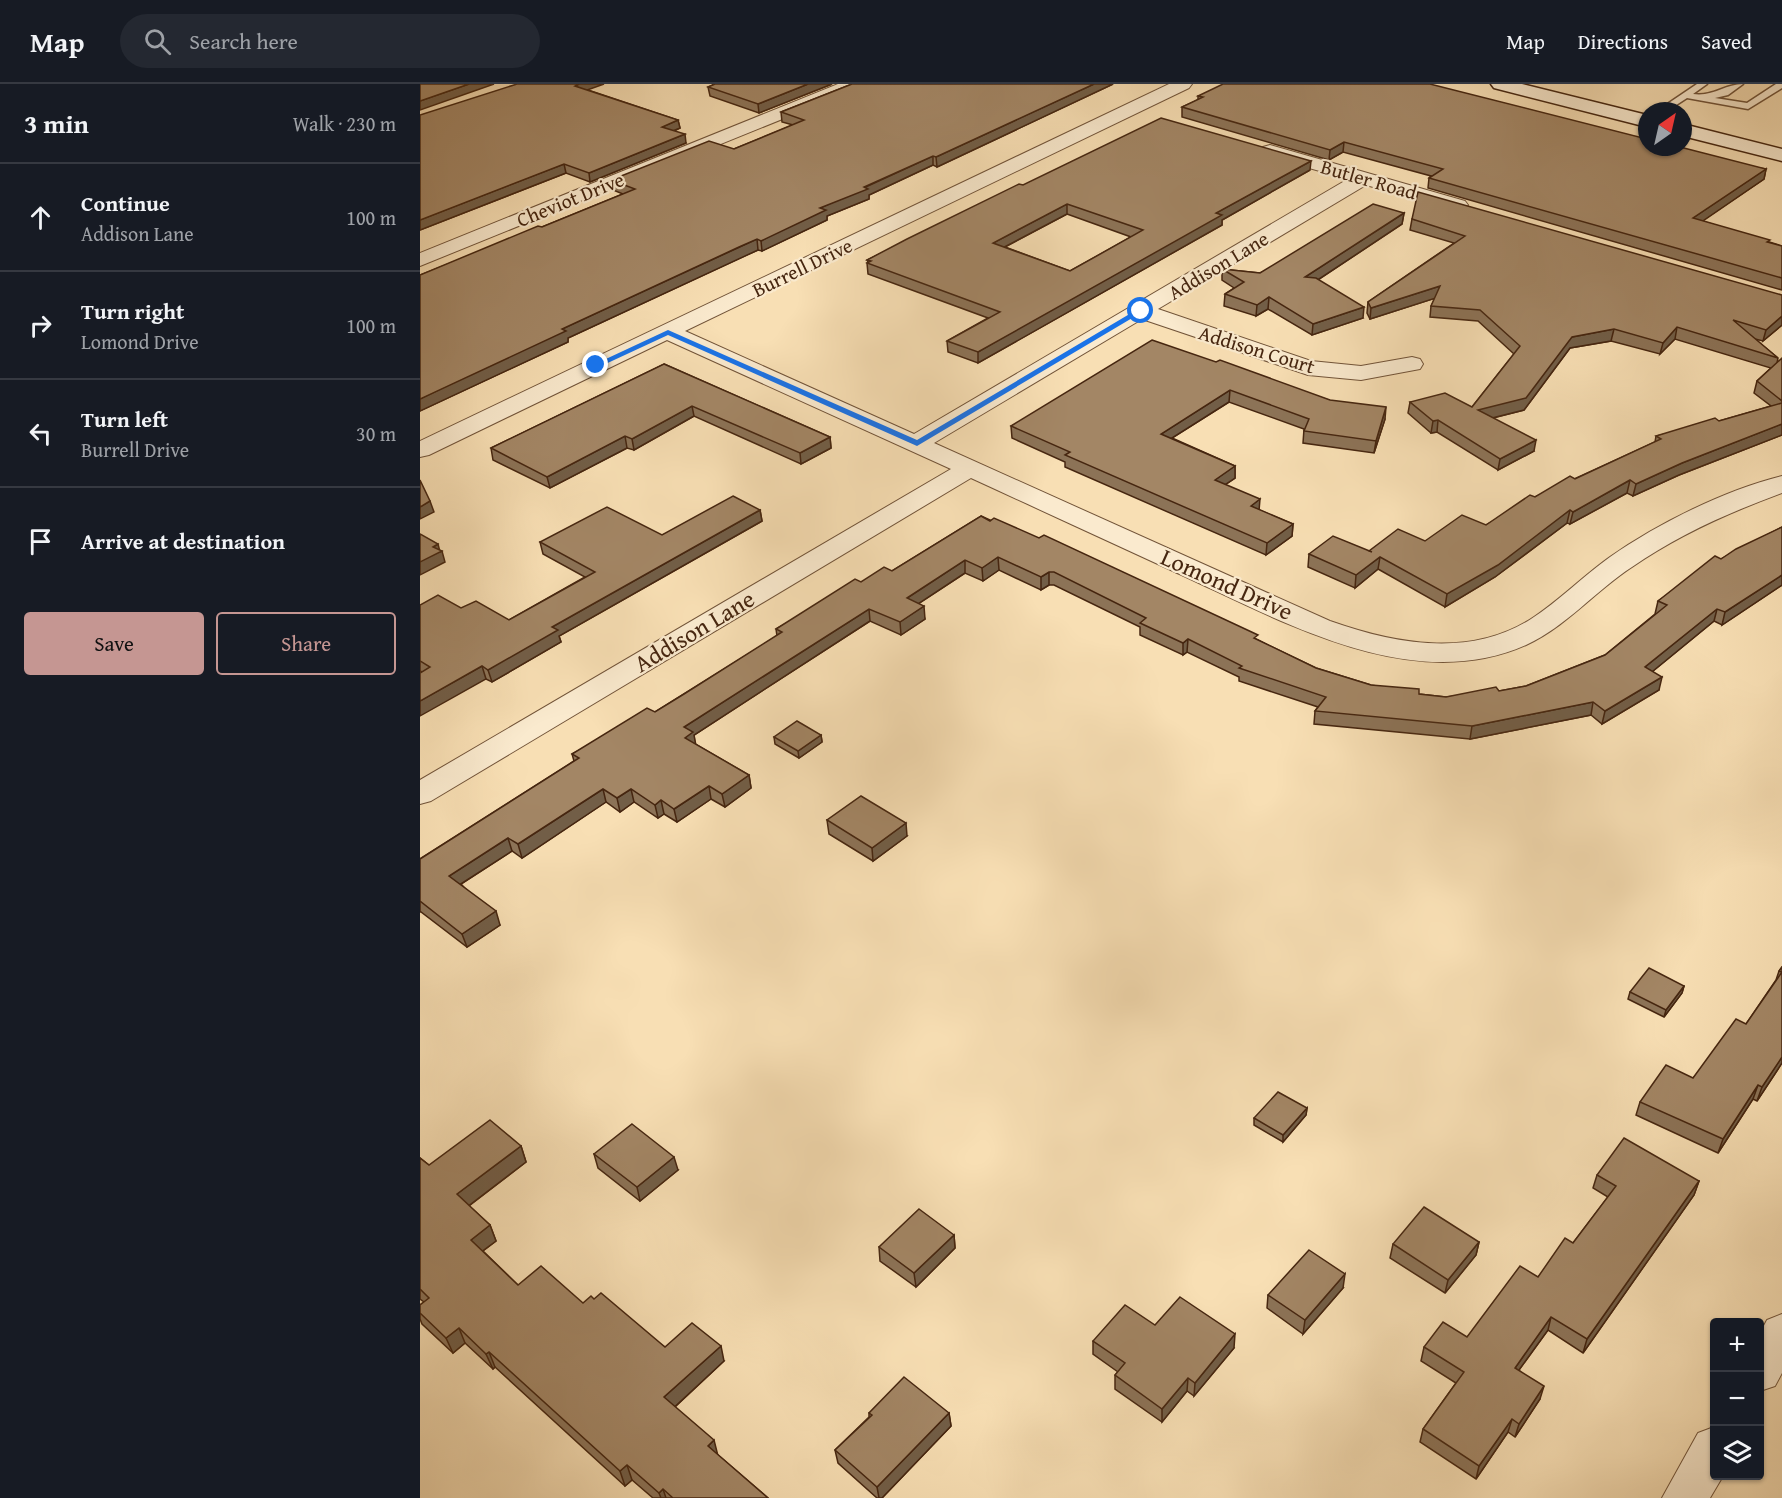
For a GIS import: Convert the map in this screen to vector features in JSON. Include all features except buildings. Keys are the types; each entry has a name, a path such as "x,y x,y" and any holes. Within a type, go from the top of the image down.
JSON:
{"main road":[{"path":"1500,84 1638,119"},
{"path":"1692,132 1780,152"}],"street":[{"name":"Cheviot Drive","path":"420,260 853,84"},
{"name":"Burrell Drive","path":"420,450 1183,84"},
{"path":"1129,110 1152,116"},
{"name":"Butler Road","path":"1252,146 1477,210"},
{"name":"Addison Lane","path":"917,443 1364,178"},
{"name":"Addison Court","path":"1141,311 1308,368 1361,373 1412,364"},
{"name":"Lomond Drive","path":"668,332 1349,638 1386,647 1431,652 1483,648 1518,638 1538,628 1564,609 1621,562 1672,531 1736,500 1782,484"},
{"name":"Addison Lane","path":"420,794 969,469"},
{"path":"1764,1365 1782,1333"},
{"path":"1685,1498 1710,1455"}],"lane":[{"path":"1675,102 1702,84"},
{"path":"1701,98 1725,93 1739,84"},
{"path":"1686,95 1748,106 1782,84"}],"route":[{"path":"596,365 668,332 917,443 1141,311"}]}
